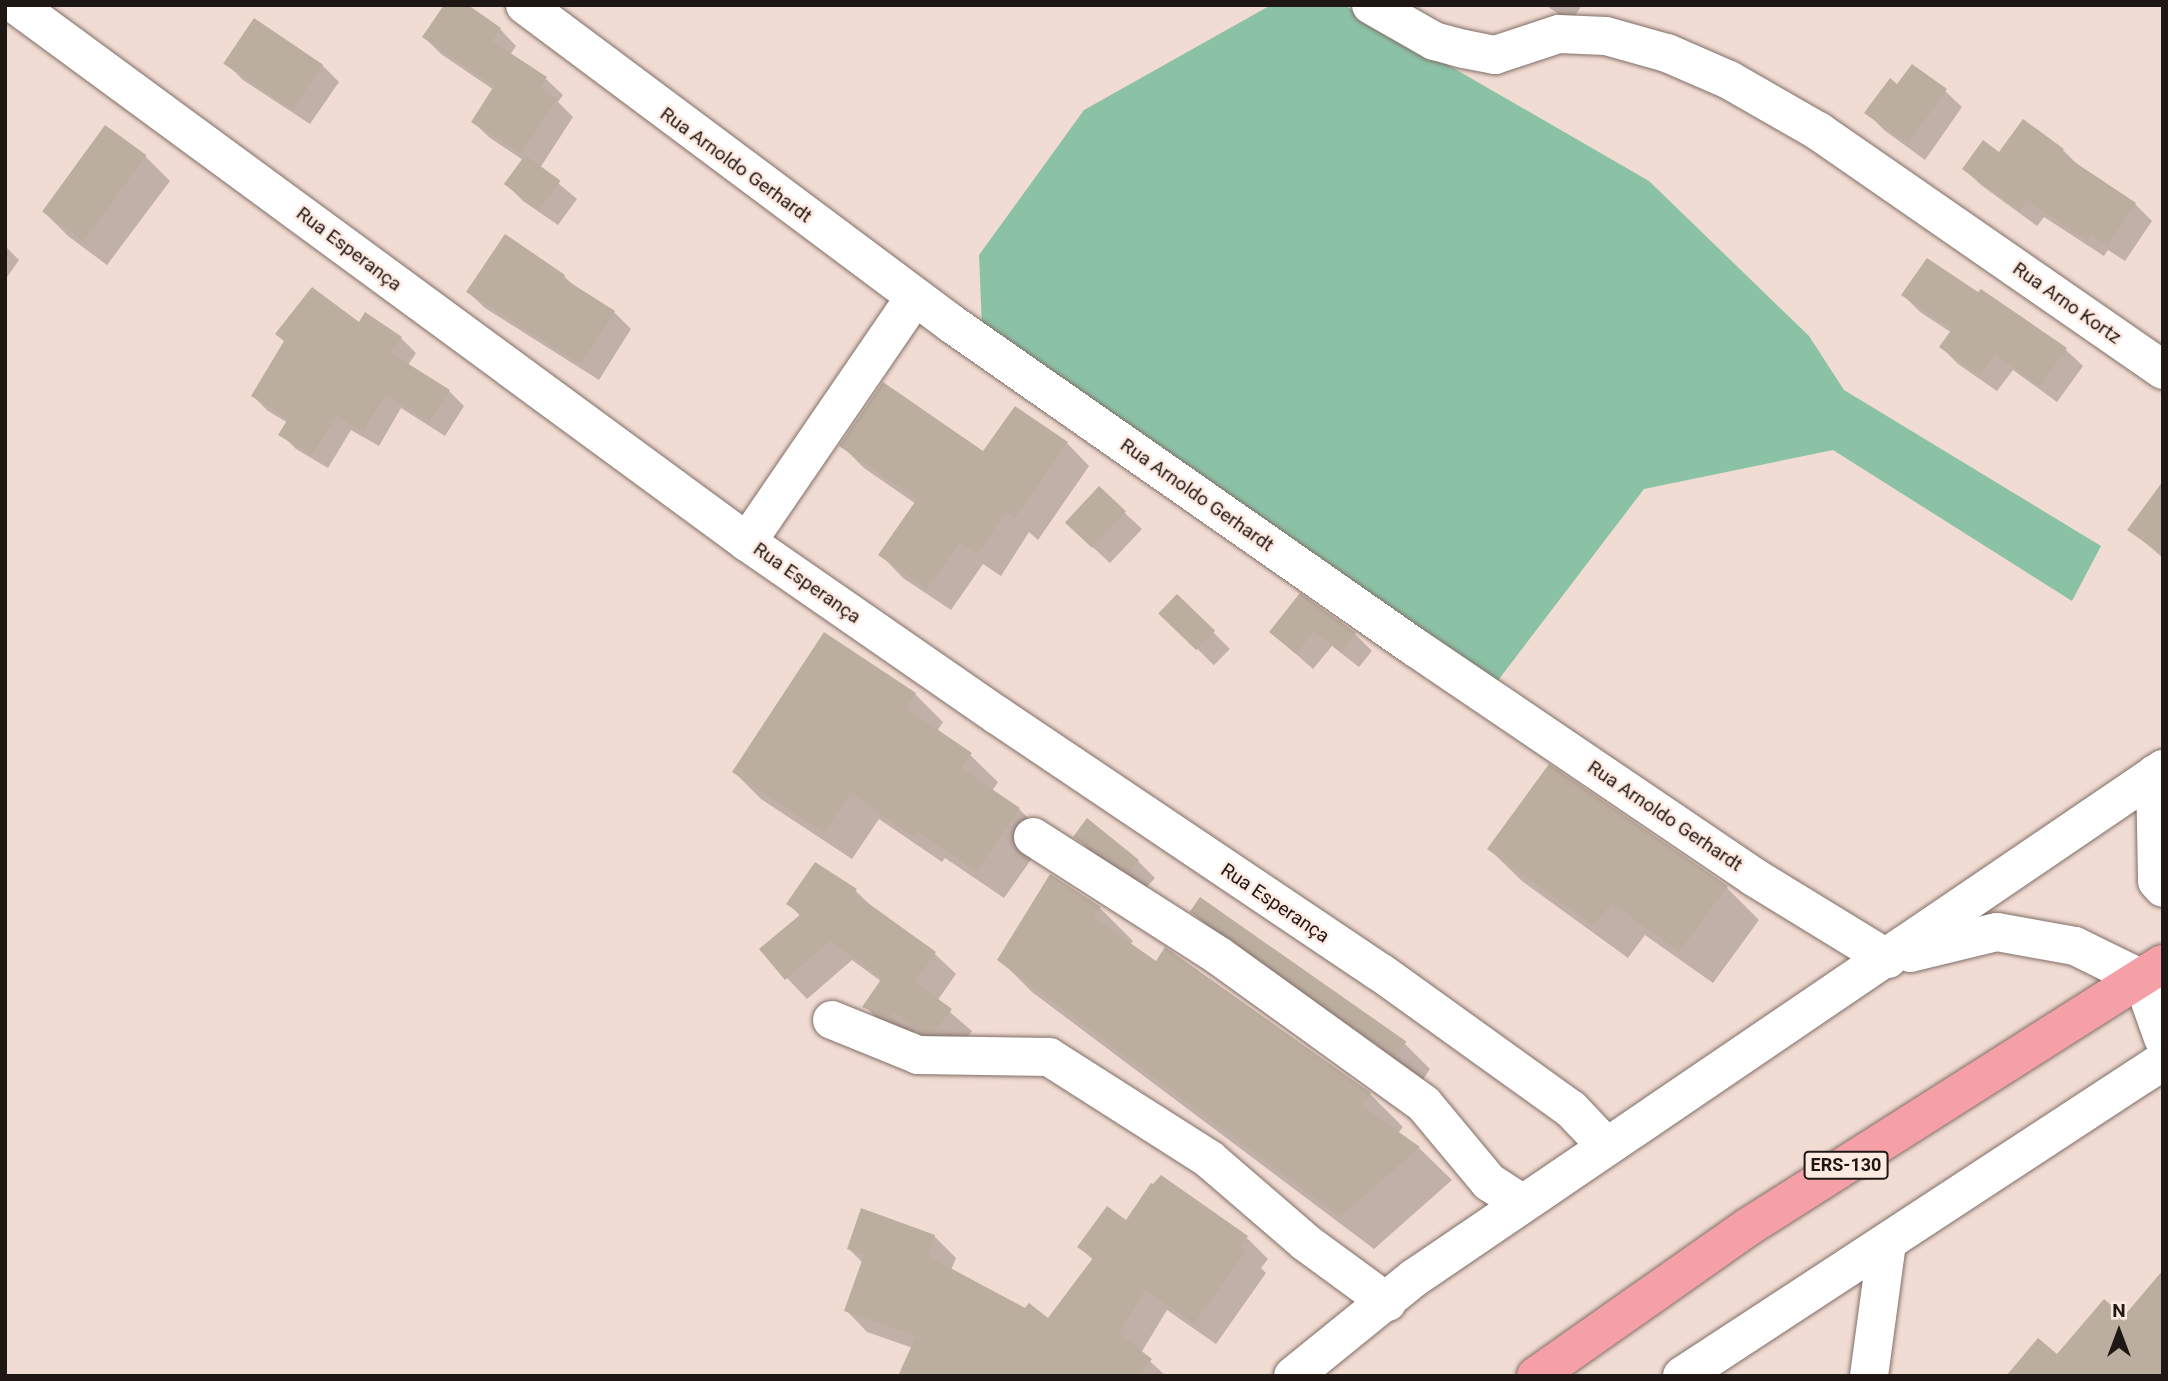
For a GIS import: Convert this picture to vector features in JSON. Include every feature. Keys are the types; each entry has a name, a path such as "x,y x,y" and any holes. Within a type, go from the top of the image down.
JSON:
{"main road":[{"name":"ERS-130","path":"1536,1376 1748,1227 2152,971"}],"street":[{"name":"Rua Esperança","path":"16,5 747,542 1008,723 1380,972 1570,1109 1607,1147"},
{"name":"Rua Arnoldo Gerhardt","path":"525,5 915,298 1416,648 1754,877 1888,959"},
{"name":"Rua Arno Kortz","path":"1371,5 1434,41 1495,55 1559,34 1606,36 1667,53 1729,80 1818,131 2163,370"},
{"path":"747,542 915,298"},
{"path":"1293,1376 1414,1278 1888,959 2159,772"},
{"path":"2159,772 2157,881 2163,888"},
{"path":"1033,837 1219,956 1424,1104 1489,1182 1523,1204"},
{"path":"1888,959 1997,932 2075,947 2152,971 2163,1038"},
{"path":"832,1020 918,1055 1049,1057 1209,1159 1305,1242 1387,1302"},
{"path":"1682,1376 2163,1061"},
{"path":"1869,1376 1886,1242"}],"green space":[{"path":"1271,5 1344,5 1649,181 1809,336 1844,390 2101,546 2072,601 1833,450 1644,489 1496,683 982,327 979,255 1084,110"}],"building":[{"path":"444,5 468,5 501,28 492,41 547,77 540,88 557,99 521,154 471,122 494,86 422,37"},
{"path":"254,18 323,64 292,110 223,64"},
{"path":"1912,64 1947,89 1908,144 1864,113 1890,78 1897,84"},
{"path":"2023,119 2064,149 2061,153 2136,203 2108,245 2091,235 2087,240 2026,201 2020,211 1962,169 1983,140 1999,152"},
{"path":"105,125 146,155 83,242 42,212"},
{"path":"525,155 561,181 539,210 504,184"},
{"path":"505,234 565,275 563,278 615,311 581,364 466,292"},
{"path":"1927,258 1978,292 1981,289 2067,348 2040,387 1995,354 1980,376 1939,347 1952,329 1901,295"},
{"path":"312,287 359,322 365,312 402,337 391,353 450,390 429,422 386,394 363,432 336,416 312,455 278,435 288,419 251,396 284,341 275,334"},
{"path":"883,382 983,451 1015,406 1068,442 1014,519 1006,511 978,554 960,542 927,589 878,555 917,499 839,446"},
{"path":"2163,481 2163,555 2127,530"},
{"path":"1099,486 1126,511 1092,548 1065,523"},
{"path":"1300,593 1356,633 1341,652 1314,631 1296,654 1269,632"},
{"path":"1177,594 1215,631 1196,650 1158,613"},
{"path":"824,632 916,693 906,708 972,753 961,768 1020,808 976,872 917,831 913,836 850,793 824,833 732,772"},
{"path":"1549,764 1728,886 1679,952 1612,903 1594,926 1487,849"},
{"path":"1087,818 1139,860 1129,872 1073,837"},
{"path":"815,862 857,889 854,893 936,952 915,982 952,1009 934,1033 923,1033 894,1012 888,1019 862,1007 882,978 830,941 785,980 759,949 801,914 786,904"},
{"path":"1050,874 1101,907 1093,917 1156,961 1165,947 1371,1093 1362,1106 1420,1147 1340,1217 997,960"},
{"path":"1200,897 1406,1042 1396,1056 1190,912"},
{"path":"1161,1175 1248,1236 1240,1246 1246,1250 1194,1324 1145,1290 1119,1334 1152,1359 1139,1376 898,1376 916,1336 844,1311 864,1255 847,1249 861,1208 935,1235 928,1256 1025,1308 1029,1303 1048,1318 1093,1258 1077,1247 1107,1206 1126,1220 1151,1183"},
{"path":"2163,1270 2163,1376 2006,1376 2038,1338 2057,1354 2104,1299 2124,1316"}]}
